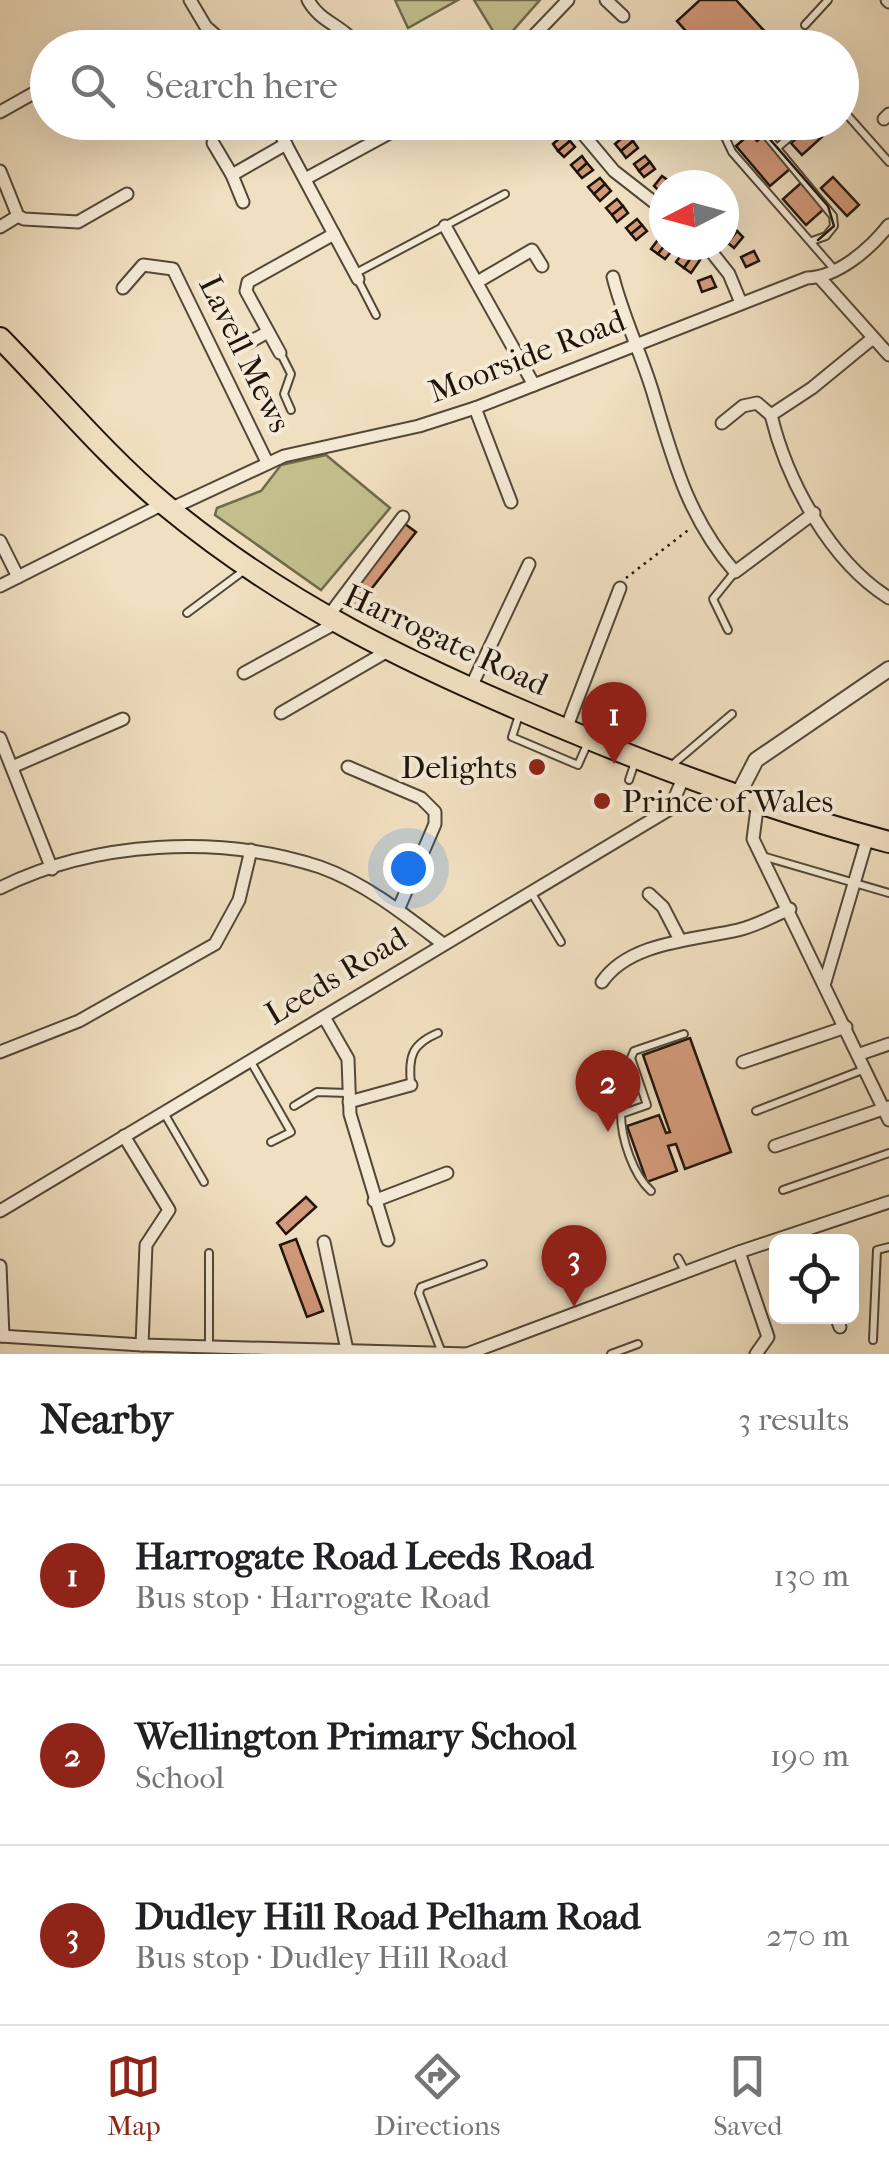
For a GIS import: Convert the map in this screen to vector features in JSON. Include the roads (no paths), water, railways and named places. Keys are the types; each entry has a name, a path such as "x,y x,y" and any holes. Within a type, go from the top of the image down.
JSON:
{"highway":[{"name":"Harrogate Road","path":"0,338 167,506 248,567 331,621 386,652 566,730 676,773 878,839"}],"street":[{"path":"190,0 208,30"},
{"path":"308,0 317,18 342,30"},
{"path":"539,30 568,0"},
{"path":"606,0 623,16"},
{"path":"0,112 30,95"},
{"path":"284,140 356,276"},
{"path":"305,179 376,140"},
{"path":"587,140 614,171 649,198"},
{"path":"212,143 243,202"},
{"path":"232,175 286,144"},
{"path":"0,171 18,216"},
{"path":"0,227 18,216 78,222 127,194"},
{"path":"445,226 534,384"},
{"name":"Moorside Road","path":"0,586 267,462 475,408 806,278 820,278 889,226"},
{"path":"280,353 246,291 248,282 334,234"},
{"path":"479,281 532,250 542,266"},
{"path":"718,260 729,274 741,303"},
{"name":"Lavell Mews","path":"123,288 143,265 173,269 267,462"},
{"path":"614,276 666,448 698,522 735,572 814,513"},
{"path":"820,278 889,354"},
{"path":"248,343 268,332"},
{"path":"771,415 812,388 873,338"},
{"path":"722,423 743,406 757,403 771,415 778,442 814,513 854,571 889,598"},
{"path":"475,408 510,502"},
{"path":"244,673 331,621 403,517"},
{"path":"0,541 18,577"},
{"path":"470,689 529,564"},
{"path":"566,730 620,588"},
{"path":"281,714 386,652"},
{"path":"776,1146 887,1112 754,839 748,798 756,760 889,669"},
{"path":"12,768 123,719"},
{"path":"0,738 52,869"},
{"path":"348,767 421,798 435,812 434,824 398,910"},
{"name":"Leeds Road","path":"0,1211 670,809 676,773"},
{"path":"825,982 855,881 878,839"},
{"path":"0,888 80,860 170,846 251,850 322,868 398,910 442,944"},
{"path":"0,1052 79,1021 215,944 238,900 251,850"},
{"path":"649,894 664,906 680,940"},
{"path":"602,982 611,968 680,940 743,929 790,909"},
{"path":"324,1017 348,1060 349,1098 374,1201 388,1240"},
{"path":"743,1062 846,1027"},
{"path":"860,1054 889,1044"},
{"path":"349,1098 411,1085"},
{"path":"124,1136 168,1210 146,1245 142,1345"},
{"path":"374,1201 447,1173"},
{"path":"814,1234 889,1202"},
{"path":"324,1242 347,1352"},
{"path":"0,1266 1,1336 209,1350 467,1354 740,1252 769,1246"},
{"path":"740,1252 768,1337 756,1354"},
{"path":"17,1337 17,1354"}],"lane":[{"path":"805,26 828,0"},
{"path":"859,129 889,162"},
{"path":"726,140 732,152 835,270"},
{"path":"770,140 834,216 834,226 826,236 810,242"},
{"path":"776,148 786,140"},
{"path":"376,315 356,276 505,194"},
{"path":"280,353 291,374 284,394 291,410"},
{"path":"187,613 248,567"},
{"path":"728,630 714,610 713,599 735,572"},
{"path":"521,710 512,737 578,765 590,739"},
{"path":"676,773 732,714"},
{"path":"629,780 637,758"},
{"path":"762,856 889,892"},
{"path":"531,892 561,942"},
{"path":"411,1085 409,1058 414,1048 438,1033"},
{"path":"651,1191 640,1182 621,1126 621,1114 646,1105 631,1058 634,1050 684,1034"},
{"path":"250,1060 291,1132 271,1142"},
{"path":"756,1111 866,1068"},
{"path":"294,1106 317,1092 349,1098"},
{"path":"164,1112 204,1182"},
{"path":"782,1190 889,1153"},
{"path":"872,1340 878,1250 889,1247"},
{"path":"209,1253 209,1350"},
{"path":"678,1258 686,1272"},
{"path":"442,1353 419,1293 422,1287 484,1264"},
{"path":"610,1354 638,1344"}],"tram line":[{"path":"771,140 828,206 834,226 818,240"}],"place":[{"name":"Harrogate Road Leeds Road","path":"614,764"},
{"name":"Delights","path":"537,767"},
{"name":"Prince of Wales","path":"602,801"},
{"name":"Wellington Primary School","path":"608,1132"},
{"name":"Dudley Hill Road Pelham Road","path":"574,1307"}]}
